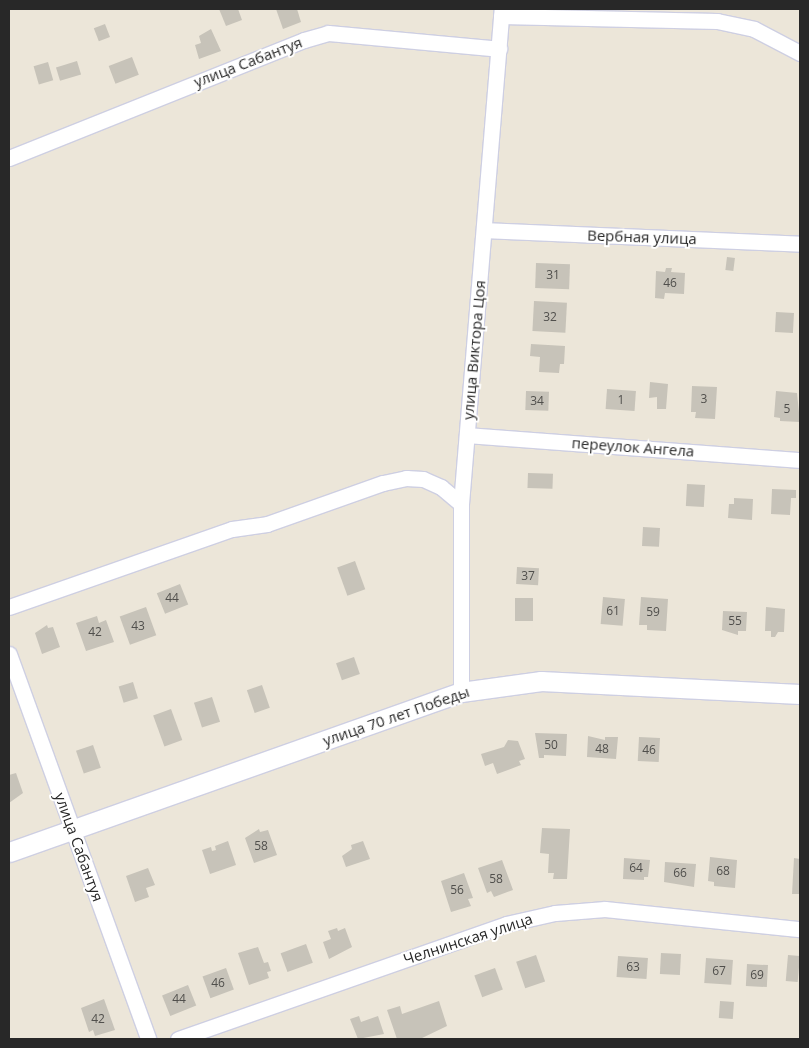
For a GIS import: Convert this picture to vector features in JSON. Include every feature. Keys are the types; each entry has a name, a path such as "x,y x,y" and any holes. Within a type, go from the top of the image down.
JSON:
{"street":[{"name":"улица Виктора Цоя","path":"461,692 461,504 501,12"},
{"path":"501,12 717,21 754,29 800,53"},
{"name":"улица Сабантуя","path":"9,158 304,40 328,33 499,49"},
{"name":"Вербная улица","path":"484,230 800,244"},
{"name":"переулок Ангела","path":"467,435 800,460"},
{"path":"9,606 232,529 266,524 383,483 406,478 424,479 442,487 461,504"},
{"name":"улица Сабантуя","path":"9,654 148,1039"},
{"name":"улица 70 лет Победы","path":"9,852 461,692 540,681 800,694"},
{"name":"Челнинская улица","path":"178,1039 506,924 555,913 605,909 800,929"}],"building":[{"path":"219,9 238,9 242,20 226,26"},
{"path":"276,9 297,9 301,22 283,29"},
{"path":"105,24 110,37 99,41 94,28"},
{"path":"211,29 221,51 199,59 195,45 201,43 199,36"},
{"path":"132,57 139,75 115,84 109,66"},
{"path":"77,61 81,74 60,81 56,67"},
{"path":"48,62 53,80 39,84 34,66"},
{"path":"727,257 735,258 733,271 725,270"},
{"path":"536,263 570,264 569,289 535,288"},
{"path":"666,268 672,268 671,272 685,273 684,294 665,293 664,299 655,298 656,271 665,272"},
{"path":"534,301 567,303 565,333 532,331"},
{"path":"776,312 794,313 793,333 775,332"},
{"path":"531,344 565,346 564,364 560,364 559,373 539,372 540,357 530,356"},
{"path":"650,382 668,384 666,409 657,409 657,397 649,398"},
{"path":"692,386 717,387 715,419 695,418 696,412 691,412"},
{"path":"607,389 636,391 635,411 606,409"},
{"path":"526,391 549,392 548,411 525,410"},
{"path":"776,391 797,393 800,422 780,421 780,418 774,417"},
{"path":"528,473 553,474 552,489 527,488"},
{"path":"687,484 705,485 704,507 686,506"},
{"path":"772,489 796,490 796,498 791,498 790,515 771,514"},
{"path":"734,498 753,499 752,520 728,518 729,504 734,504"},
{"path":"643,527 660,528 659,547 642,546"},
{"path":"355,561 365,589 347,596 337,567"},
{"path":"517,567 539,568 538,585 516,584"},
{"path":"180,584 188,604 165,614 157,593"},
{"path":"603,597 625,599 623,626 601,624"},
{"path":"641,597 668,599 666,631 647,630 647,625 639,625"},
{"path":"515,598 533,598 533,621 515,621"},
{"path":"146,607 156,635 130,645 120,617"},
{"path":"766,607 785,609 784,632 778,632 775,637 771,637 771,631 765,631"},
{"path":"723,611 747,612 746,631 738,631 738,635 722,630"},
{"path":"97,616 99,623 106,620 114,642 86,651 76,623"},
{"path":"47,625 48,628 53,627 60,647 42,654 35,633"},
{"path":"354,657 360,674 342,680 336,663"},
{"path":"133,682 138,698 124,703 119,686"},
{"path":"262,685 270,708 255,713 247,690"},
{"path":"212,697 220,722 202,728 194,703"},
{"path":"171,709 182,740 164,747 153,715"},
{"path":"535,733 567,734 566,756 544,755 544,758 539,758"},
{"path":"588,736 605,740 605,737 618,737 616,759 587,757"},
{"path":"639,737 660,738 659,762 638,761"},
{"path":"508,740 518,741 525,759 519,761 521,765 497,774 493,763 485,766 481,754 504,747"},
{"path":"93,745 101,768 84,774 76,751"},
{"path":"16,773 23,793 9,803 9,775"},
{"path":"542,828 570,829 567,879 553,879 554,873 548,873 549,854 540,853"},
{"path":"259,829 260,832 268,830 277,855 254,863 245,838"},
{"path":"228,841 236,865 210,874 202,850 211,847 212,851 216,850 215,846"},
{"path":"363,841 370,859 346,867 342,856 352,849 351,845"},
{"path":"710,857 737,860 735,888 714,886 714,882 708,881"},
{"path":"624,858 650,860 648,877 644,877 644,880 623,879"},
{"path":"794,858 800,859 800,894 792,894"},
{"path":"502,860 513,890 494,897 491,891 487,893 478,868"},
{"path":"665,862 696,864 694,887 664,882"},
{"path":"148,868 155,885 146,888 149,897 135,902 126,876"},
{"path":"464,873 473,898 468,899 471,906 451,912 441,881"},
{"path":"337,928 338,931 345,928 352,947 329,959 323,942 331,939 328,931"},
{"path":"306,944 313,963 287,972 281,953"},
{"path":"258,947 264,963 268,962 271,971 267,972 269,978 249,985 238,953"},
{"path":"661,953 681,954 680,975 660,974"},
{"path":"536,955 545,981 525,988 516,962"},
{"path":"788,955 800,956 798,982 786,981"},
{"path":"618,956 648,958 646,979 617,977"},
{"path":"706,958 733,960 731,985 704,983"},
{"path":"747,964 768,965 767,987 746,986"},
{"path":"226,968 234,990 210,998 203,977"},
{"path":"495,968 503,990 482,997 474,976"},
{"path":"188,985 196,1005 170,1016 162,995"},
{"path":"104,999 115,1030 95,1036 93,1030 89,1032 81,1008"},
{"path":"439,1001 447,1026 420,1039 397,1039 387,1010 400,1006 402,1014"},
{"path":"720,1001 734,1002 733,1019 719,1018"},
{"path":"359,1016 361,1022 378,1016 384,1034 358,1039 350,1019"}]}
